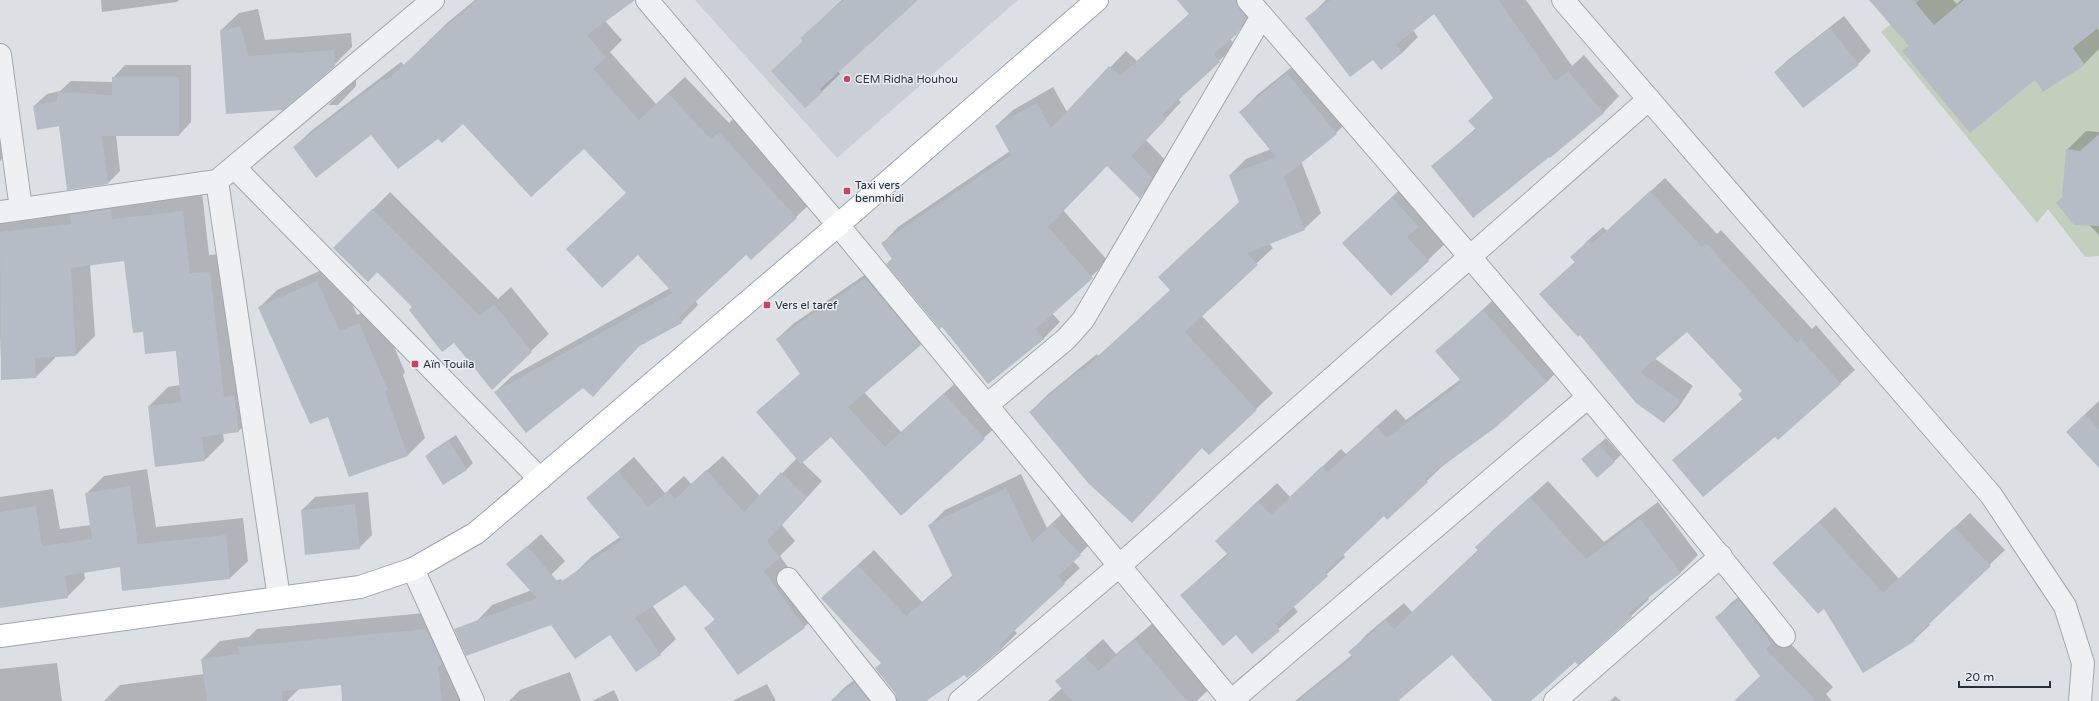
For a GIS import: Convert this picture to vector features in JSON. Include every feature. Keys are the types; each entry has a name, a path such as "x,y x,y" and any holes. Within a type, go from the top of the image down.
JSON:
{"main road":[{"path":"0,636 360,587 413,569 476,533 838,225 1097,0"}],"street":[{"path":"0,54 10,210 217,181 235,168 433,0"},
{"path":"647,0 838,225 1231,701 1588,397"},
{"path":"1563,0 1991,495 2065,606 2083,663 2080,701"},
{"path":"987,405 1066,339 1083,320 1255,8 1471,256 1721,556 1784,636"},
{"path":"960,701 1119,566 1649,99"},
{"path":"235,168 540,479"},
{"path":"217,181 279,598"},
{"path":"1555,701 1721,556"},
{"path":"413,569 473,701"},
{"path":"788,579 885,701"}],"shaded area":[{"name":"CEM Ridha Houhou","path":"695,0 1018,0 837,158"}],"green space":[{"path":"1920,0 2099,0 2099,256 2085,257 2048,209 2037,223 1881,32"}],"building":[{"path":"477,0 635,0 587,35 606,57 593,69 639,120 668,93 711,139 719,132 797,218 751,260 746,255 679,317 682,323 638,347 593,397 583,388 526,433 494,392 673,293 638,255 602,288 566,249 626,193 584,149 531,197 463,124 442,143 438,139 398,169 371,135 316,178 293,147 384,78 386,81 430,41 429,40"},
{"path":"843,0 918,0 820,89 823,92 805,108 771,71 803,41 800,38"},
{"path":"1177,0 1234,0 1247,17 1237,34 1214,54 1220,62 1162,115 1166,119 1131,156 1152,178 1140,199 1107,166 1048,227 1093,278 1036,329 1044,339 988,384 942,327 940,329 886,264 892,259 881,243 1011,155 995,126 1037,103 1051,128 1109,66 1120,76 1189,14"},
{"path":"1330,0 1499,0 1555,81 1568,71 1604,113 1550,158 1549,157 1473,218 1431,166 1476,129 1468,121 1493,98 1434,14 1396,45 1402,53 1381,70 1373,60 1350,77 1305,18"},
{"path":"1869,0 1913,0 1934,25 1964,0 2099,0 2099,27 2073,48 2085,65 2043,92 2035,80 1970,133 1902,51 1909,46"},
{"path":"241,26 248,56 334,50 335,66 283,110 226,114 220,30"},
{"path":"1830,28 1859,65 1803,108 1774,72"},
{"path":"1287,73 1337,134 1284,177 1305,230 1247,253 1258,265 1185,332 1257,410 1209,455 1202,448 1132,523 1089,484 1029,412 1080,370 1081,372 1170,290 1158,277 1239,202 1229,175 1276,157 1239,112"},
{"path":"112,77 179,77 179,136 102,136 108,184 67,190 59,126 37,130 33,106 57,101 57,92 112,95"},
{"path":"2099,134 2099,226 2074,225 2056,203 2062,198 2066,149 2080,151"},
{"path":"1650,191 1702,247 1706,243 1797,343 1801,339 1841,384 1778,440 1775,437 1703,497 1672,460 1743,400 1738,394 1742,391 1687,332 1640,372 1680,400 1664,423 1636,403 1580,335 1578,337 1539,294 1575,262 1570,257 1589,240 1592,244"},
{"path":"1392,197 1419,227 1407,237 1429,261 1391,296 1342,243"},
{"path":"111,209 112,219 183,211 190,273 210,272 224,397 234,395 239,432 202,437 205,461 155,467 148,406 181,402 176,351 145,354 143,332 133,333 124,261 71,268 76,356 35,358 36,378 1,380 0,232 71,224 70,215"},
{"path":"372,209 480,316 494,304 532,352 492,390 454,343 442,352 409,310 412,307 377,272 368,282 333,248"},
{"path":"865,278 921,345 848,407 885,447 944,393 985,439 901,516 831,437 801,464 756,412 800,374 776,339"},
{"path":"317,281 340,331 359,323 388,390 385,392 408,456 349,477 328,417 310,424 258,307"},
{"path":"1483,310 1547,382 1496,427 1425,479 1428,482 1387,520 1384,516 1325,572 1328,576 1275,624 1280,631 1252,654 1236,635 1223,646 1180,595 1228,555 1215,541 1258,501 1271,515 1322,466 1328,472 1377,426 1387,438 1462,382 1435,351"},
{"path":"2085,414 2099,430 2099,468 2066,432"},
{"path":"449,441 467,470 443,485 425,456"},
{"path":"1599,444 1615,462 1597,478 1581,459"},
{"path":"706,470 744,512 781,472 807,497 767,541 780,558 764,571 805,628 738,675 704,628 715,620 685,585 635,618 661,655 636,672 610,635 575,659 551,625 466,656 454,629 537,598 506,564 527,546 559,583 622,540 586,498 618,471 648,507 668,491 675,499"},
{"path":"130,486 138,544 226,535 230,579 122,591 120,567 65,576 68,598 0,608 0,512 36,506 42,546 92,539 85,493"},
{"path":"1006,488 1032,542 1052,524 1081,555 1058,576 1065,584 999,645 1002,649 967,678 964,675 926,701 897,701 895,693 875,668 881,663 821,598 858,565 906,616 953,577 928,525"},
{"path":"1530,497 1586,559 1640,519 1681,573 1628,613 1632,617 1578,665 1575,662 1531,701 1493,701 1452,655 1398,701 1297,701 1353,657 1348,652 1386,620 1394,629 1478,551 1475,547"},
{"path":"355,504 360,549 305,555 301,510"},
{"path":"1819,522 1883,593 1954,527 1991,566 1913,639 1915,641 1863,673 1824,609 1818,614 1772,563"},
{"path":"1739,600 1772,644 1766,649 1816,701 1734,701 1760,676 1715,617"},
{"path":"426,629 443,664 438,666 442,701 342,701 341,685 282,691 283,701 207,701 201,659 239,654 238,647"},
{"path":"1135,640 1187,701 1072,701 1055,681 1085,656 1098,671"},
{"path":"855,683 869,701 830,701"}],"place":[{"name":"CEM Ridha Houhou","path":"847,79"},
{"name":"Taxi vers benmhidi","path":"847,191"},
{"name":"Vers el taref","path":"767,305"},
{"name":"Aïn Touila","path":"415,364"}]}
